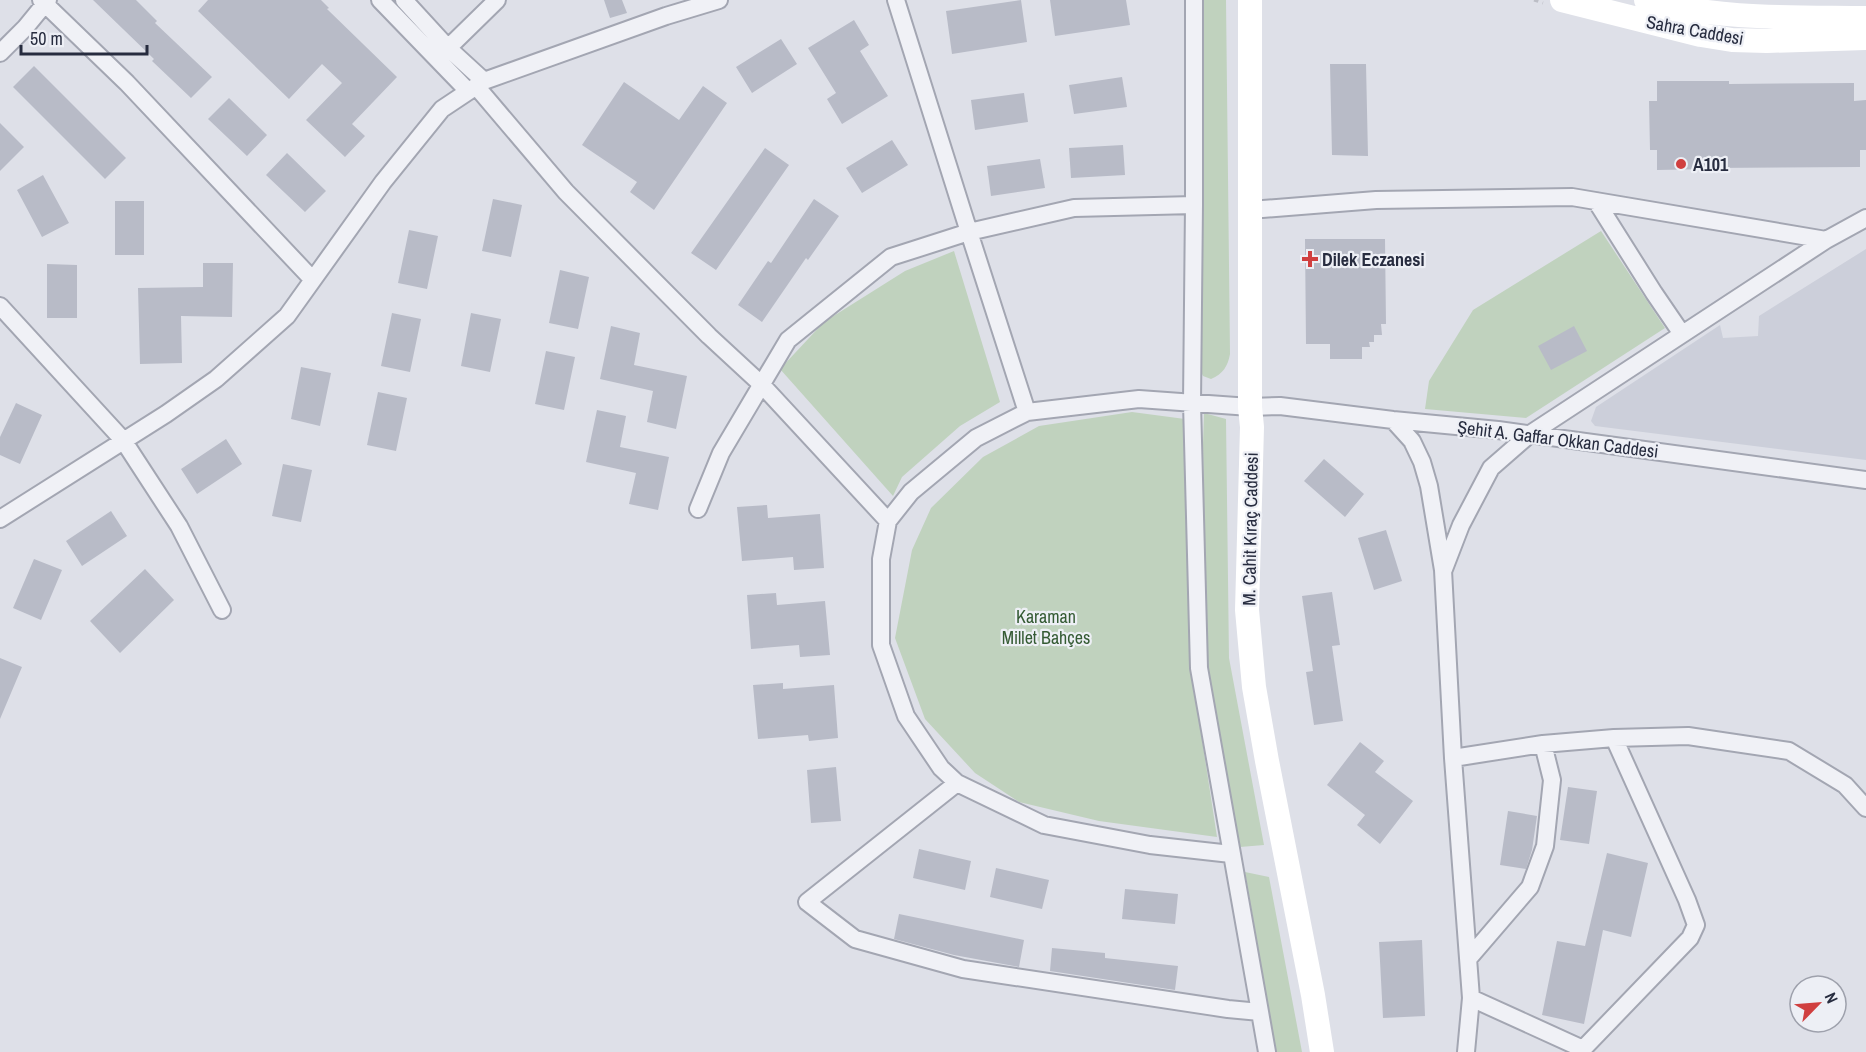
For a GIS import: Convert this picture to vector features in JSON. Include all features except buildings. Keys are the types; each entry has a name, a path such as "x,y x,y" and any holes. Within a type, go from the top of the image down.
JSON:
{"street":[{"path":"380,0 476,86"},
{"path":"404,0 448,48 476,86 566,192 709,336 762,385 888,520 880,559 881,645 906,716 941,768 957,783 1044,825 1150,845 1232,855"},
{"path":"448,48 497,0"},
{"path":"666,16 685,0"},
{"path":"0,519 166,414 216,379 286,316 383,182 442,109 476,86 666,16 719,0"},
{"path":"896,0 1028,412"},
{"path":"1194,0 1192,403 1199,668 1267,1052"},
{"name":"M. Cahit Kıraç Caddesi","path":"1251,0 1250,407 1252,427 1247,610 1254,687 1322,1052"},
{"name":"Sahra Caddesi","path":"1562,0 1701,35 1732,40 1866,38"},
{"name":"Sahra Caddesi","path":"1646,0 1698,12 1750,16 1866,18"},
{"path":"0,53 25,28 44,1 128,83 313,280"},
{"path":"1250,210 1376,200 1572,197 1826,240"},
{"path":"1596,201 1682,334"},
{"path":"698,509 721,453 788,340 891,257 969,232 1074,208 1194,205"},
{"path":"1443,570 1461,525 1491,468 1530,434 1826,240 1866,218"},
{"path":"0,306 123,440 179,526 222,610"},
{"name":"Şehit A. Gaffar Okkan Caddesi","path":"888,520 911,492 976,438 1028,412 1139,399 1250,407 1280,406 1530,434 1866,480"},
{"path":"1393,420 1412,441 1422,462 1429,486 1443,570 1453,758 1471,998 1466,1052"},
{"path":"1453,758 1543,744 1614,738 1688,736 1789,752 1845,785 1866,808"},
{"path":"1471,998 1583,1049 1690,938 1696,925 1687,900 1614,738"},
{"path":"1469,958 1530,886 1545,846 1552,780 1543,744"},
{"path":"957,783 807,902 855,939 963,969 1260,1012"}],"shaded area":[{"path":"1866,249 1866,460 1595,426 1591,421 1596,407 1720,325 1723,338 1758,336 1759,316"}],"green space":[{"path":"1202,0 1226,0 1230,354 1224,369 1211,379 1203,376 1201,372"},
{"path":"1601,231 1665,328 1526,418 1425,409 1429,381 1473,310"},
{"path":"954,251 1000,402 960,426 902,477 893,496 780,369 824,322 905,271"},
{"name":"Karaman Millet Bahçes","path":"1132,412 1185,419 1192,674 1217,837 1099,821 1019,802 975,773 925,719 895,638 912,550 931,508 983,457 1039,426"},
{"path":"1204,413 1226,419 1229,658 1264,845 1240,847 1206,665"},
{"path":"1245,872 1269,877 1302,1052 1276,1052"}],"place":[{"name":"A101","path":"1681,164"},
{"name":"Dilek Eczanesi","path":"1310,259"}]}
